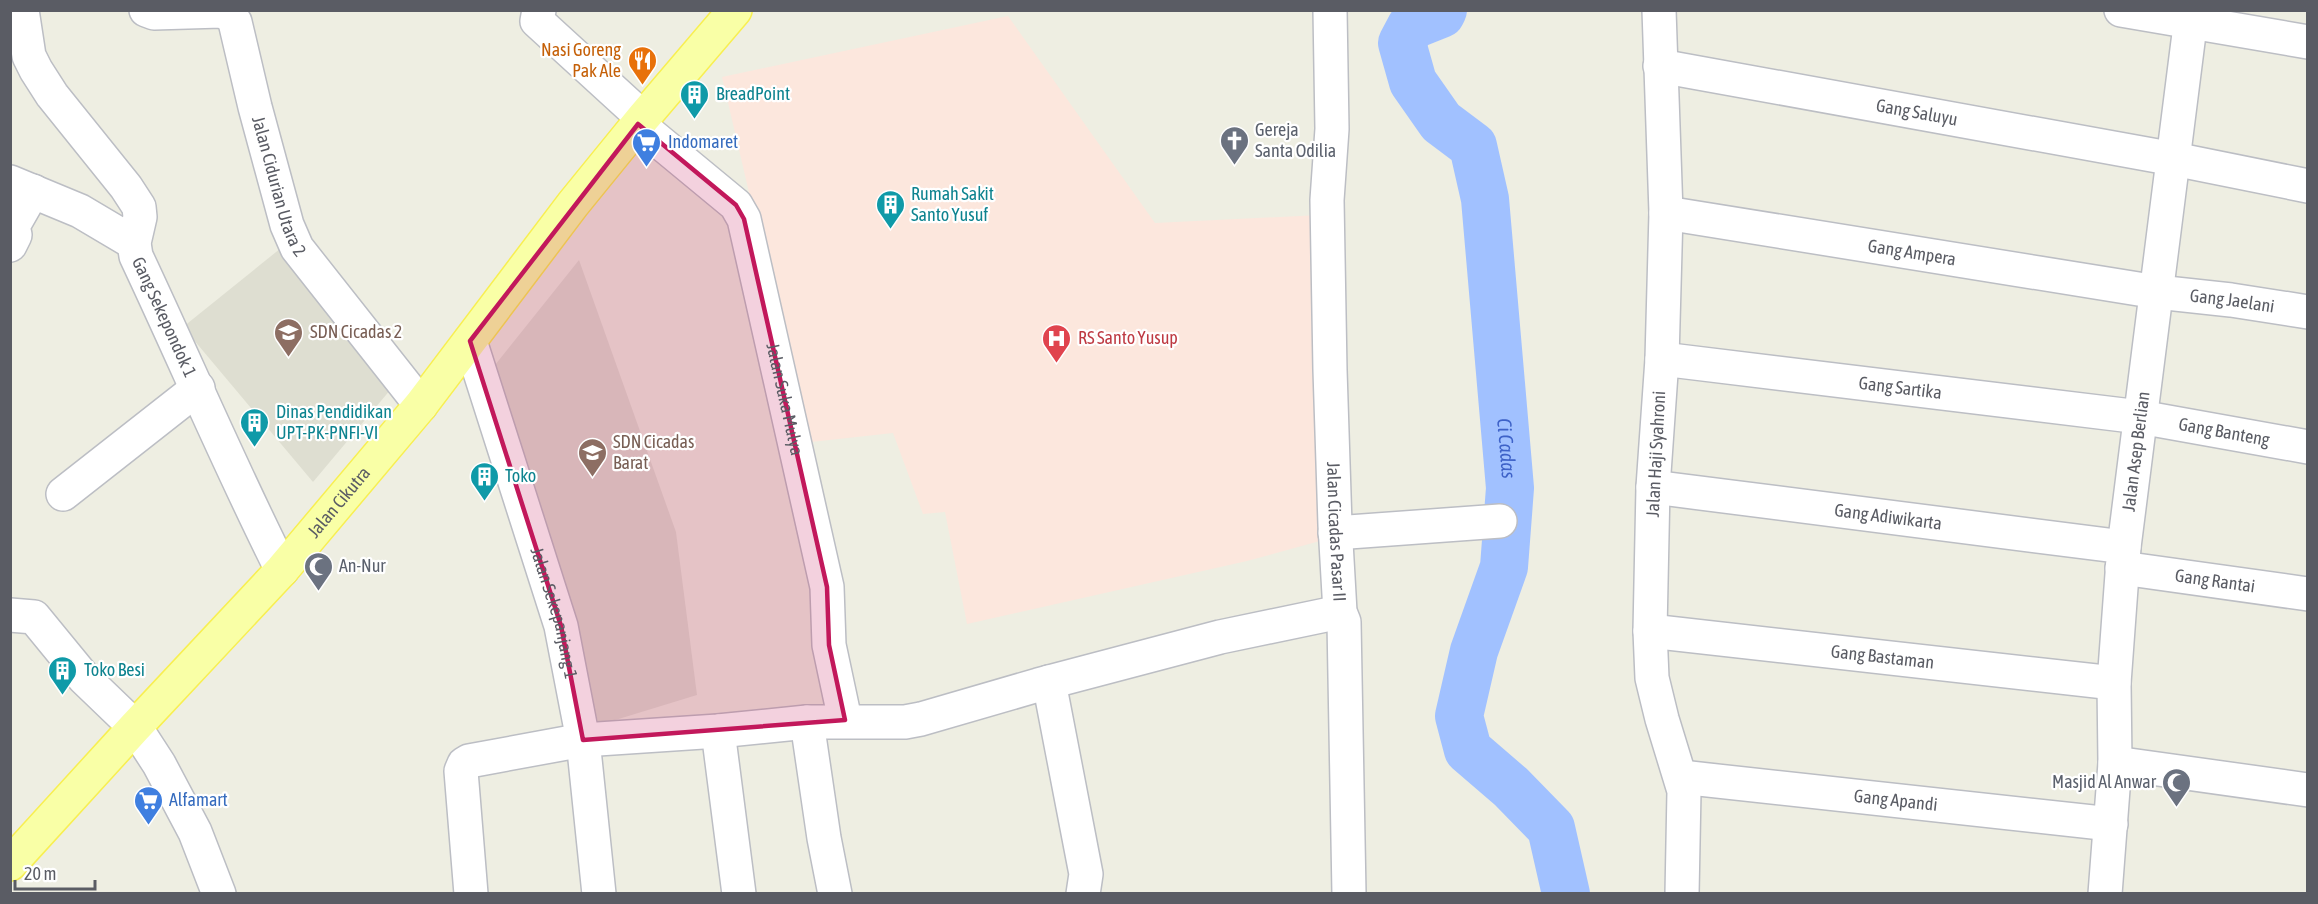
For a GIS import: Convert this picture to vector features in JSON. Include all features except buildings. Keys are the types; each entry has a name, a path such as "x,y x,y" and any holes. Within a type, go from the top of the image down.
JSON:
{"main road":[{"name":"Jalan Cikutra","path":"12,860 282,570 421,405 573,204 735,10"}],"street":[{"name":"Gang Sekepondok 1","path":"22,10 30,56 36,70 52,95 126,187 139,207 140,217 134,243 136,256 198,388 239,484 282,570"},
{"name":"Jalan Cidurian Utara 2","path":"146,10 154,13 221,11 230,15 235,22 287,225 297,248 421,405"},
{"name":"Jalan Suka Mulya","path":"539,10 537,21 640,121 736,205 744,219 827,587 829,645 845,720"},
{"name":"Jalan Cicadas Pasar II","path":"471,894 461,771 464,764 470,761 583,740 718,731 807,722 845,720 905,722 1220,637 1340,612 1335,533 1327,200 1332,129 1330,10"},
{"name":"Jalan Haji Syahroni","path":"1659,10 1666,213 1662,358 1653,487 1650,631 1652,678 1684,791 1682,894"},
{"path":"2121,10 2191,16 2307,42"},
{"name":"Jalan Asep Berlian","path":"2105,894 2115,763 2114,683 2123,557 2191,16"},
{"name":"Gang Saluyu","path":"1660,66 2174,159 2307,186"},
{"path":"10,246 15,235 13,230 22,186 80,211 134,243"},
{"name":"Gang Ampera","path":"1666,213 2157,292"},
{"name":"Gang Jaelani","path":"2157,292 2231,300 2307,312"},
{"name":"Jalan Sekepanjang 1","path":"470,341 561,626 583,740 599,894"},
{"name":"Gang Sartika","path":"1662,358 2140,417"},
{"path":"63,494 198,388"},
{"name":"Gang Banteng","path":"2140,417 2307,447"},
{"name":"Gang Adiwikarta","path":"1653,487 2123,557"},
{"path":"1335,533 1500,521"},
{"name":"Gang Rantai","path":"2123,557 2307,594"},
{"path":"1340,612 1344,632 1349,894"},
{"path":"10,615 34,616 84,678 135,727 159,764 195,832 219,894"},
{"name":"Gang Bastaman","path":"1650,631 2114,683"},
{"path":"1048,682 1086,874 1083,894"},
{"path":"807,722 824,838 835,894"},
{"path":"718,731 739,894"},
{"path":"2115,763 2307,790"},
{"name":"Gang Apandi","path":"1681,777 2111,824"}],"highlighted area":[{"path":"638,124 736,205 744,219 827,587 829,645 845,720 583,740 561,626 470,341"}],"shaded area":[{"name":"RS Santo Yusup","path":"1008,16 1155,223 1320,215 1327,539 1247,561 967,624 945,512 923,514 893,433 811,442 769,278 722,77"},
{"name":"SDN Cicadas 2","path":"286,244 391,389 313,482 183,327"},
{"name":"SDN Cicadas Barat","path":"579,260 676,532 697,695 599,725 495,365"}],"waterway":[{"name":"Ci Cadas","path":"1443,10 1441,14 1411,26 1402,43 1413,82 1441,122 1473,146 1485,199 1510,488 1504,567 1474,651 1459,716 1468,750 1511,787 1551,828 1566,894"}],"place":[{"name":"Nasi Goreng Pak Ale","path":"642,86"},
{"name":"BreadPoint","path":"695,120"},
{"name":"Gereja Santa Odilia","path":"1234,166"},
{"name":"Indomaret","path":"647,168"},
{"name":"Rumah Sakit Santo Yusuf","path":"890,230"},
{"name":"SDN Cicadas 2","path":"289,358"},
{"name":"RS Santo Yusup","path":"1057,364"},
{"name":"Dinas Pendidikan UPT-PK-PNFI-VI","path":"255,448"},
{"name":"SDN Cicadas Barat","path":"592,478"},
{"name":"Toko","path":"484,502"},
{"name":"An-Nur","path":"318,592"},
{"name":"Toko Besi","path":"63,696"},
{"name":"Masjid Al Anwar","path":"2177,808"},
{"name":"Alfamart","path":"148,826"}]}
